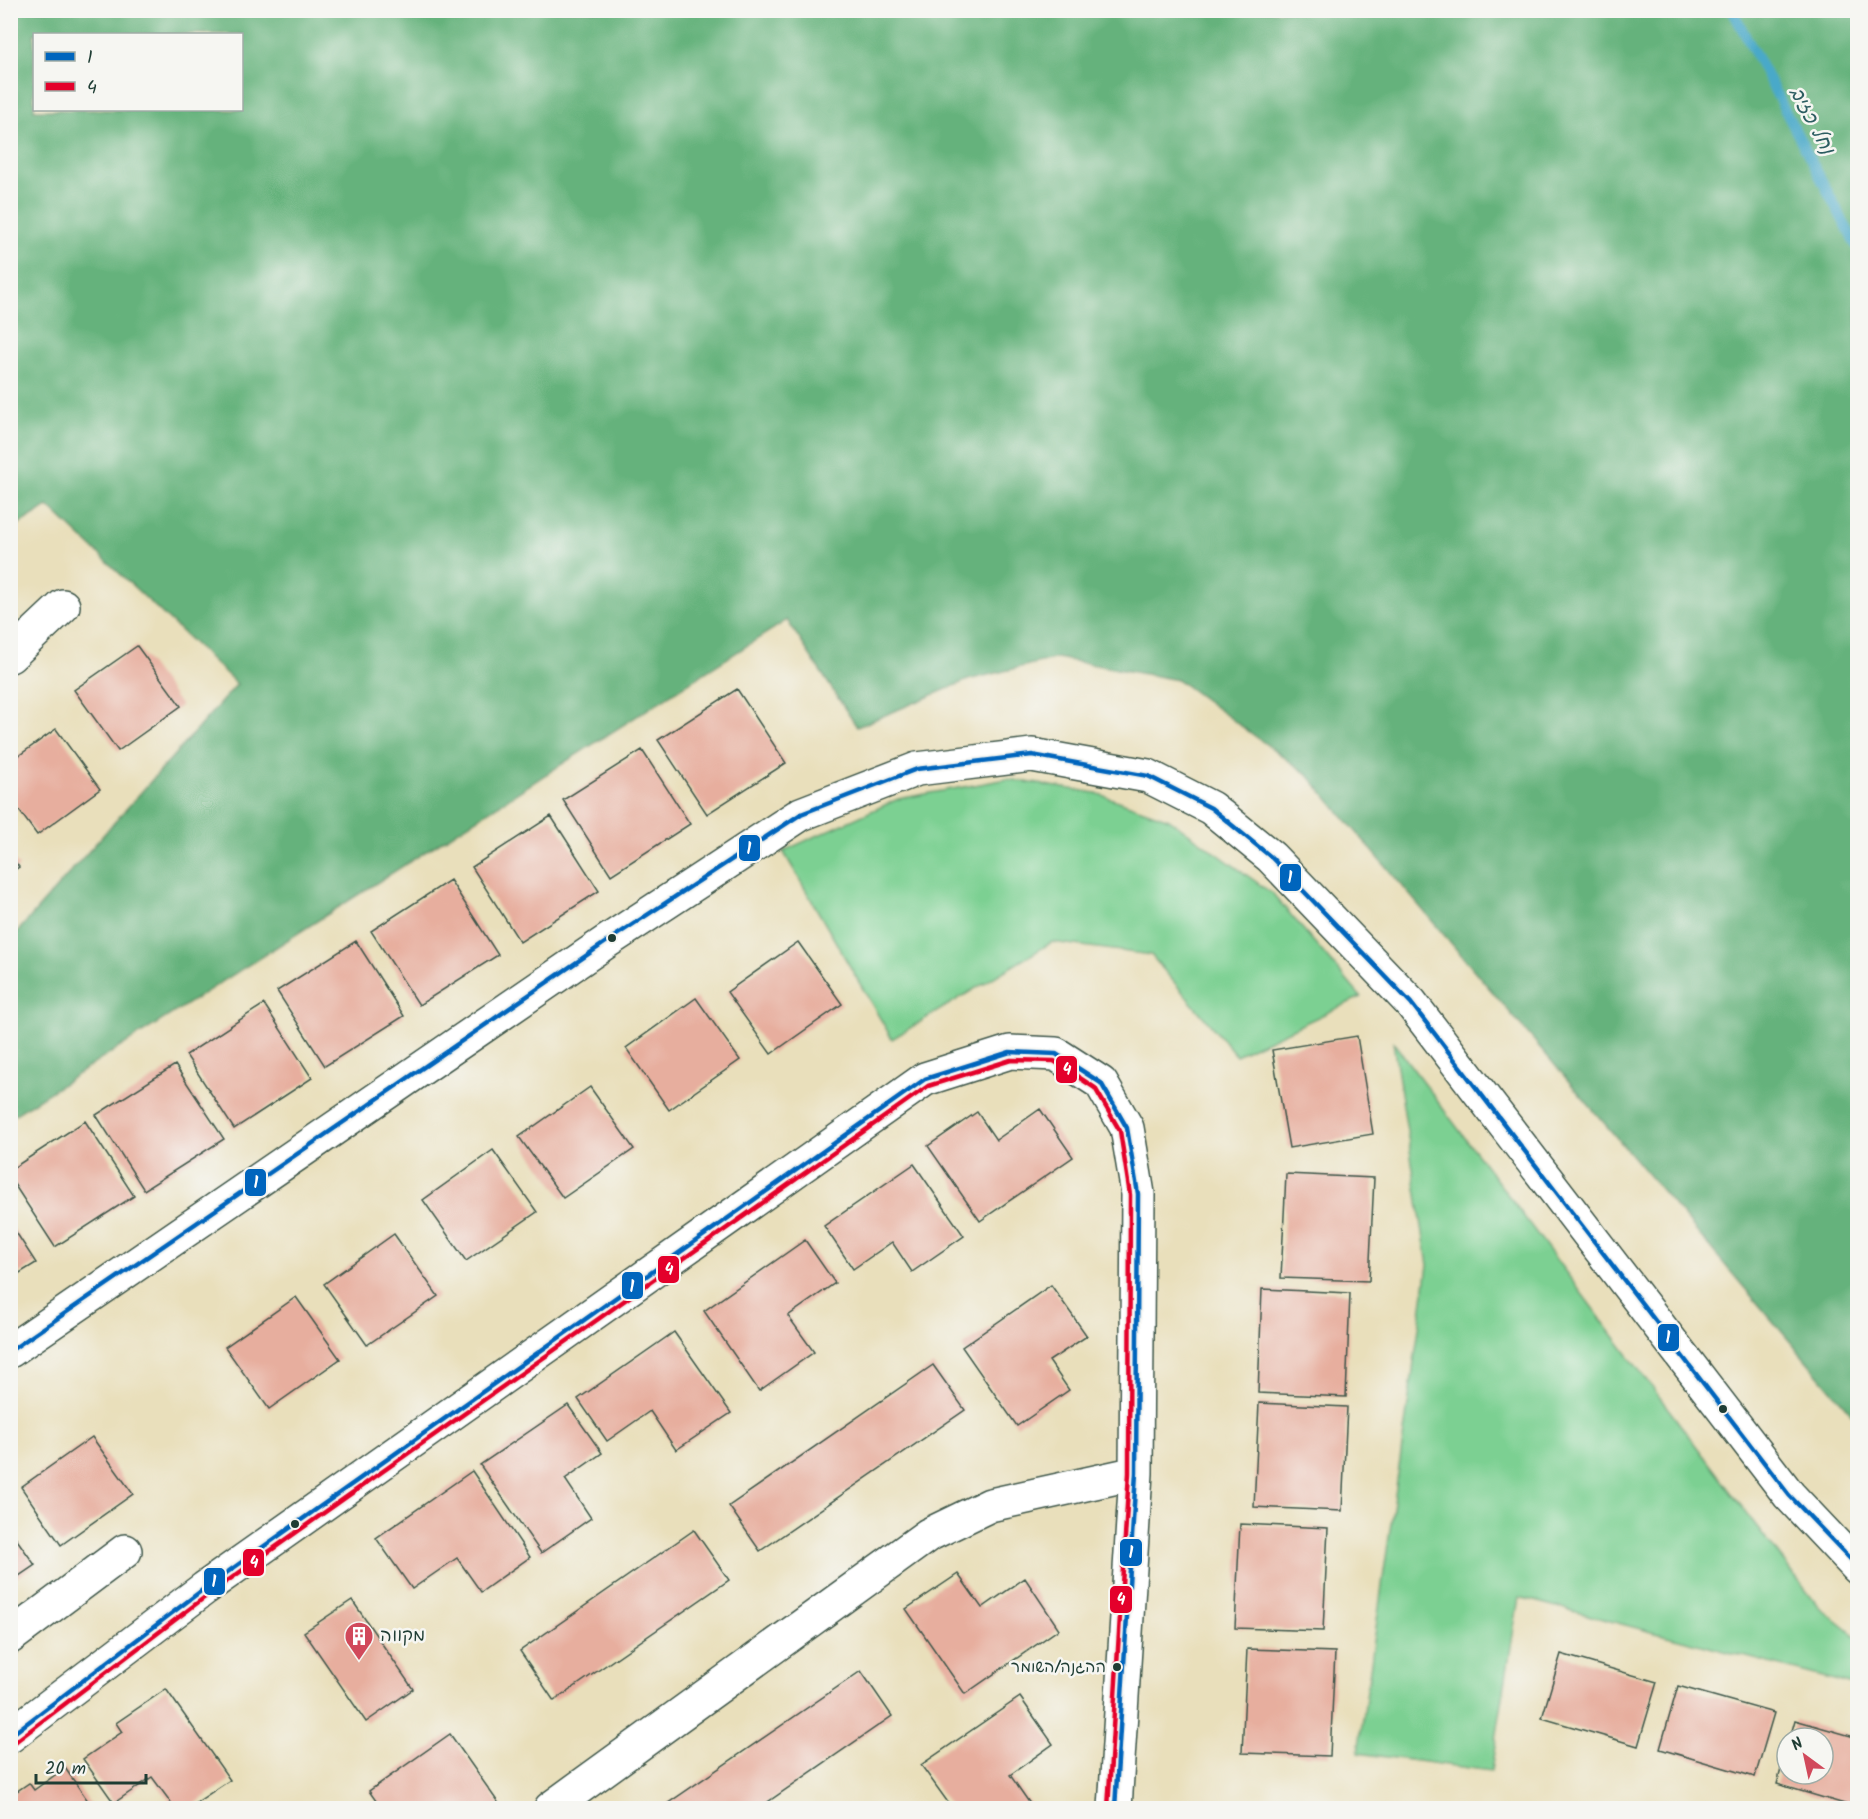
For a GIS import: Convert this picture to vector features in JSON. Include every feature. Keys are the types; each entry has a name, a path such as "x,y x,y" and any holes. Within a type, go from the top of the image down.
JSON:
{"street":[{"path":"10,656 63,606"},
{"path":"10,1351 606,942 801,814 917,769 1032,755 1148,776 1211,808 1271,857 1411,1003 1789,1495 1857,1568"},
{"path":"10,1736 205,1588 925,1079 1010,1052 1056,1054 1101,1083 1127,1128 1138,1194 1136,1473 1115,1809"},
{"path":"552,1809 928,1535 990,1505 1136,1473"},
{"path":"10,1637 124,1551"}],"green space":[{"path":"11,10 1857,11 1857,1420 1307,774 1178,680 1057,658 968,680 857,727 787,620 11,1117 11,939 237,684 48,506 11,529"},
{"path":"1007,779 1096,793 1169,819 1273,894 1361,997 1236,1055 1151,955 1052,942 892,1039 783,851 898,799"},
{"path":"1393,1042 1818,1606 1857,1637 1857,1686 1519,1597 1491,1771 1358,1753 1428,1265"}],"building":[{"path":"137,646 181,706 118,751 74,690"},
{"path":"737,689 786,763 707,814 658,740"},
{"path":"56,729 100,789 37,835 10,798 10,762"},
{"path":"642,750 690,824 611,875 563,800"},
{"path":"551,816 599,891 520,942 472,867"},
{"path":"10,855 19,867 10,873"},
{"path":"450,880 498,955 419,1005 371,931"},
{"path":"356,941 404,1016 325,1066 277,991"},
{"path":"798,942 842,1004 771,1054 727,992"},
{"path":"696,998 740,1060 669,1110 626,1048"},
{"path":"264,1004 312,1078 234,1129 186,1055"},
{"path":"1357,1036 1373,1134 1289,1148 1272,1050"},
{"path":"175,1065 224,1139 144,1190 96,1115"},
{"path":"590,1087 634,1149 563,1198 519,1137"},
{"path":"1040,1109 1073,1157 980,1221 928,1146 977,1112 996,1140"},
{"path":"85,1121 134,1196 55,1247 10,1178 10,1170"},
{"path":"493,1150 537,1212 466,1261 423,1200"},
{"path":"914,1164 964,1236 912,1272 892,1242 853,1269 824,1226"},
{"path":"1286,1174 1374,1178 1369,1281 1281,1278"},
{"path":"10,1223 36,1263 10,1279"},
{"path":"394,1234 438,1296 367,1345 324,1284"},
{"path":"805,1240 835,1283 788,1316 814,1352 759,1391 704,1311"},
{"path":"1051,1285 1087,1336 1049,1361 1069,1390 1017,1426 962,1347"},
{"path":"1262,1289 1350,1293 1346,1397 1258,1393"},
{"path":"296,1297 340,1359 269,1409 225,1347"},
{"path":"674,1332 731,1413 676,1450 650,1411 607,1441 578,1399"},
{"path":"933,1365 965,1410 760,1551 729,1506"},
{"path":"1259,1403 1347,1407 1342,1511 1254,1507"},
{"path":"568,1405 602,1453 565,1479 591,1518 541,1553 480,1465"},
{"path":"92,1437 133,1494 61,1545 21,1487"},
{"path":"472,1471 530,1557 481,1592 457,1558 412,1589 376,1538"},
{"path":"1240,1524 1328,1528 1323,1631 1235,1628"},
{"path":"10,1530 35,1565 10,1582"},
{"path":"694,1530 729,1580 554,1701 520,1651"},
{"path":"958,1574 982,1608 1025,1578 1059,1629 965,1694 906,1609"},
{"name":"מקווה","path":"352,1600 413,1689 366,1722 304,1632"},
{"path":"1247,1649 1335,1652 1330,1756 1242,1753"},
{"path":"1561,1654 1657,1682 1638,1746 1542,1718"},
{"path":"861,1671 892,1716 759,1808 661,1808"},
{"path":"1678,1686 1774,1713 1755,1777 1660,1749"},
{"path":"166,1689 230,1780 188,1808 175,1808 152,1777 114,1803 83,1759 122,1732 116,1723"},
{"path":"1020,1697 1053,1744 1010,1775 1033,1808 952,1808 921,1765"},
{"path":"1795,1720 1816,1726 1793,1726"},
{"path":"1835,1731 1858,1738 1858,1808 1784,1786 1835,1786"},
{"path":"450,1734 502,1808 381,1808 369,1791"},
{"path":"65,1768 93,1808 10,1808 10,1796 29,1783 34,1790"}],"waterway":[{"name":"נחל כזיב","path":"1732,10 1858,249"}],"transit line":[{"name":"1","path":"10,1351 606,942 801,814 917,769 1032,755 1148,776 1211,808 1271,857 1411,1003 1789,1495 1858,1567"},
{"name":"1","path":"10,1736 205,1588 925,1079 1010,1052 1056,1054 1101,1083 1127,1128 1138,1194 1136,1473 1115,1808"},
{"name":"4","path":"15,1742 209,1594 928,1086 1011,1060 1054,1061 1095,1088 1120,1131 1130,1195 1129,1473 1108,1808"}],"place":[{"name":"מקווה","path":"359,1662"},
{"name":"ההגנה/השומר","path":"1117,1667"}]}
